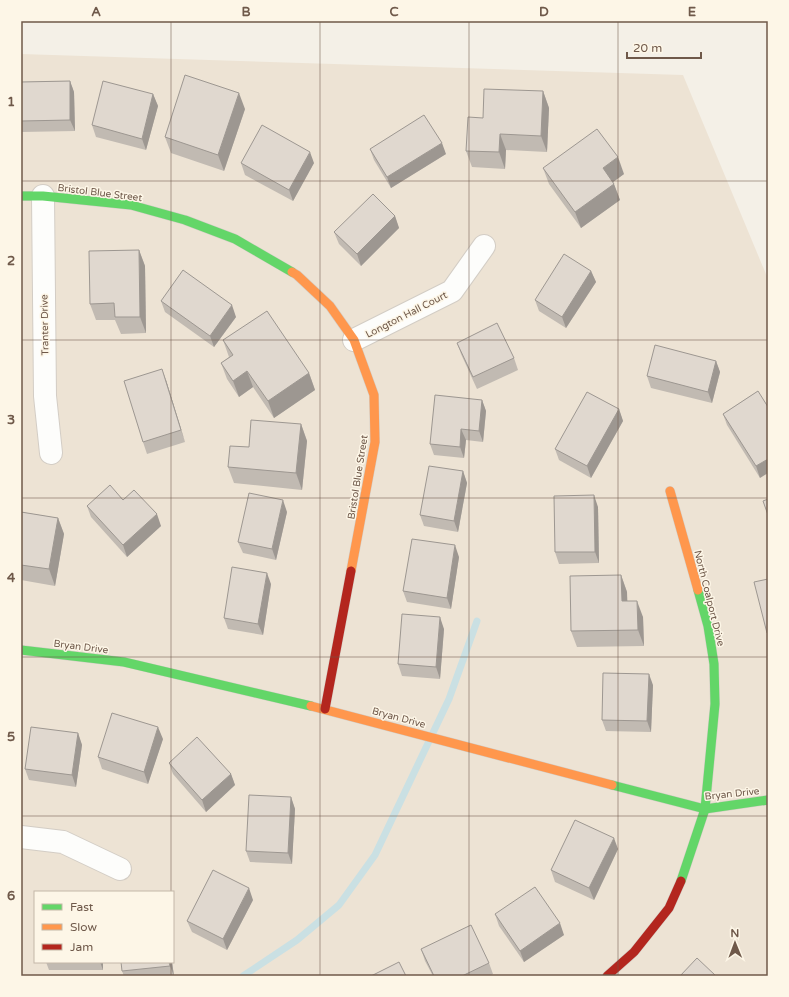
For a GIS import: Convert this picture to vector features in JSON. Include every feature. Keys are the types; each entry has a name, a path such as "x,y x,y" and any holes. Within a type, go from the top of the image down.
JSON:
{"street":[{"name":"Bristol Blue Street","path":"21,196 43,196 131,205 185,220 235,239 297,276 330,306 354,340 374,395 375,442 326,709"},
{"name":"Tranter Drive","path":"43,196 45,396 50,453"},
{"name":"Longton Hall Court","path":"354,340 452,290 484,246"},
{"name":"North Coalport Drive","path":"607,976 634,952 669,908 684,873 705,809 715,704 714,664 708,626 670,491"},
{"name":"Bryan Drive","path":"21,650 124,662 326,709 705,809 768,800"},
{"path":"21,838 63,842 120,869"}],"shaded area":[{"path":"21,54 683,75 768,279 768,976 21,976"}],"building":[{"path":"185,75 239,93 218,155 165,137"},
{"path":"70,81 70,120 21,121 21,82"},
{"path":"103,81 153,94 142,139 92,125"},
{"path":"484,89 543,91 541,136 500,134 499,152 466,151 468,117 483,118"},
{"path":"424,115 442,143 387,177 370,149"},
{"path":"262,125 310,152 289,190 241,163"},
{"path":"597,129 618,157 603,168 614,184 575,212 543,168"},
{"path":"373,194 395,216 357,254 334,232"},
{"path":"139,250 140,317 115,317 114,303 90,304 89,251"},
{"path":"564,254 591,271 562,317 535,300"},
{"path":"183,270 232,305 210,336 161,301"},
{"path":"267,311 309,373 268,401 247,371 233,381 221,363 233,355 223,340"},
{"path":"497,323 514,358 473,377 457,343"},
{"path":"655,345 716,361 708,392 647,376"},
{"path":"162,369 181,430 143,442 124,381"},
{"path":"758,391 768,407 768,459 756,466 723,414"},
{"path":"587,392 619,409 587,466 555,449"},
{"path":"435,395 482,400 479,431 461,429 460,447 430,444"},
{"path":"251,420 301,424 296,473 228,467 230,446 249,447"},
{"path":"429,466 463,471 454,521 420,515"},
{"path":"110,485 123,500 134,490 157,514 123,545 87,506"},
{"path":"249,493 283,500 272,549 238,542"},
{"path":"594,495 595,552 555,552 554,496"},
{"path":"768,499 768,515 763,501"},
{"path":"21,512 58,518 49,569 21,565"},
{"path":"412,539 455,545 447,598 403,591"},
{"path":"232,567 267,573 258,624 224,618"},
{"path":"621,575 622,601 637,601 638,630 571,631 570,576"},
{"path":"768,579 768,633 767,633 754,582"},
{"path":"402,614 440,617 436,667 398,664"},
{"path":"603,673 649,674 647,721 602,720"},
{"path":"112,713 158,727 144,772 98,757"},
{"path":"31,727 78,733 72,775 25,769"},
{"path":"197,737 231,774 202,800 169,763"},
{"path":"249,795 291,797 288,853 246,851"},
{"path":"575,820 614,838 589,888 551,870"},
{"path":"213,870 249,888 223,939 187,921"},
{"path":"535,887 560,923 520,951 495,914"},
{"path":"471,925 489,963 462,976 434,976 421,949"},
{"path":"697,958 716,976 680,976"},
{"path":"399,962 406,976 371,976"},
{"path":"121,963 169,963 170,966 122,971"}],"waterway":[{"path":"243,976 297,940 339,905 375,855 449,699 477,621"}],"traffic: fast":[{"path":"21,196 43,196 131,205 185,220 235,239 292,272"},
{"path":"681,881 705,809 715,704 714,664 708,626 698,590"},
{"path":"21,650 124,662 311,706"},
{"path":"612,785 705,809 768,800"}],"traffic: slow":[{"path":"292,272 330,306 354,340 374,395 375,442 351,571"},
{"path":"670,491 698,590"},
{"path":"311,706 612,785"}],"traffic: jam":[{"path":"325,709 351,571"},
{"path":"607,976 634,952 669,908 681,881"}]}
